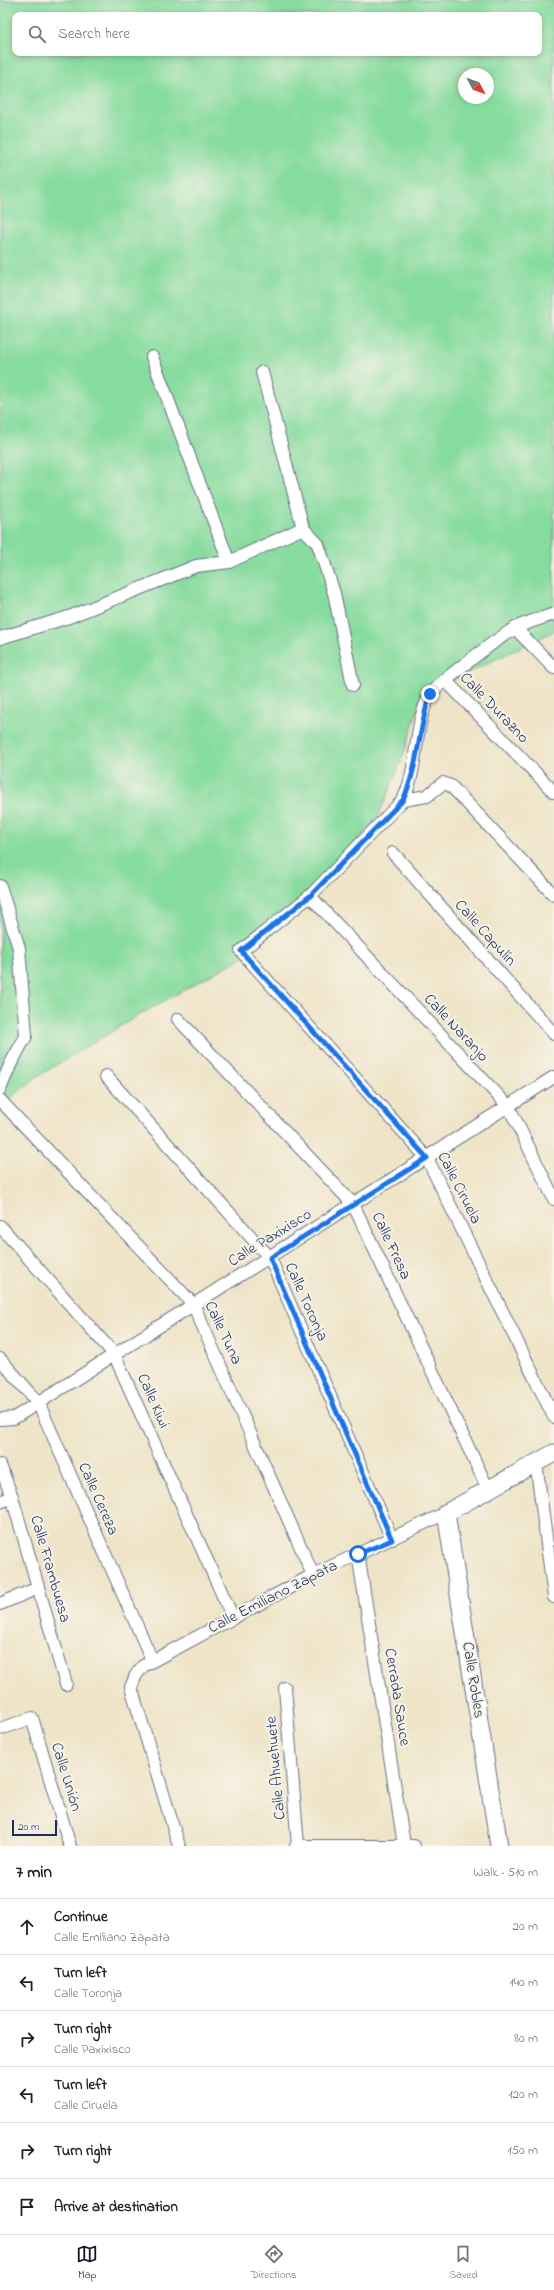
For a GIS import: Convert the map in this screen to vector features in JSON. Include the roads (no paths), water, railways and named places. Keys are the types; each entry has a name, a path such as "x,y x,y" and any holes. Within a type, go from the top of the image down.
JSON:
{"main road":[{"name":"Calle Emiliano Zapata","path":"446,1513 554,1453"},
{"name":"Calle Robles","path":"446,1513 499,1846"}],"street":[{"path":"152,357 229,562"},
{"path":"262,372 303,528 318,544 334,592 353,685"},
{"path":"0,638 69,617 196,566 229,562 303,528"},
{"path":"310,896 403,800 409,787 423,717 430,694 445,680 515,628 554,614"},
{"path":"515,628 554,668"},
{"name":"Calle Durazno","path":"445,680 554,792"},
{"path":"403,800 427,796 443,782 451,786 554,895"},
{"name":"Calle Capulín","path":"393,853 554,1034"},
{"path":"0,886 19,948 26,1036 11,1063 0,1089"},
{"name":"Calle Ciruela","path":"310,896 241,951 427,1158 554,1417"},
{"name":"Calle Naranjo","path":"310,896 509,1107 554,1199"},
{"name":"Calle Fresa","path":"178,1020 353,1204 488,1489"},
{"name":"Calle Toronja","path":"106,1076 270,1258 392,1540"},
{"name":"Calle Paxixisco","path":"0,1419 14,1418 193,1304 270,1258 554,1077"},
{"name":"Calle Tuna","path":"0,1100 193,1304 312,1575"},
{"name":"Calle Kiwi","path":"0,1226 114,1354 233,1618"},
{"name":"Calle Cereza","path":"0,1360 38,1402 152,1660"},
{"path":"536,1462 554,1597"},
{"name":"Calle Frambuesa","path":"0,1465 12,1497 66,1684"},
{"path":"0,1502 12,1497"},
{"name":"Calle Emiliano Zapata","path":"180,1846 131,1687 136,1675 143,1666 312,1575 392,1540 446,1513"},
{"name":"Cerrada Sauce","path":"358,1554 409,1845"},
{"path":"0,1604 38,1588"},
{"name":"Calle Ahuehuete","path":"285,1688 297,1846 409,1845"},
{"name":"Calle Unión","path":"0,1729 32,1718 70,1846"}]}
